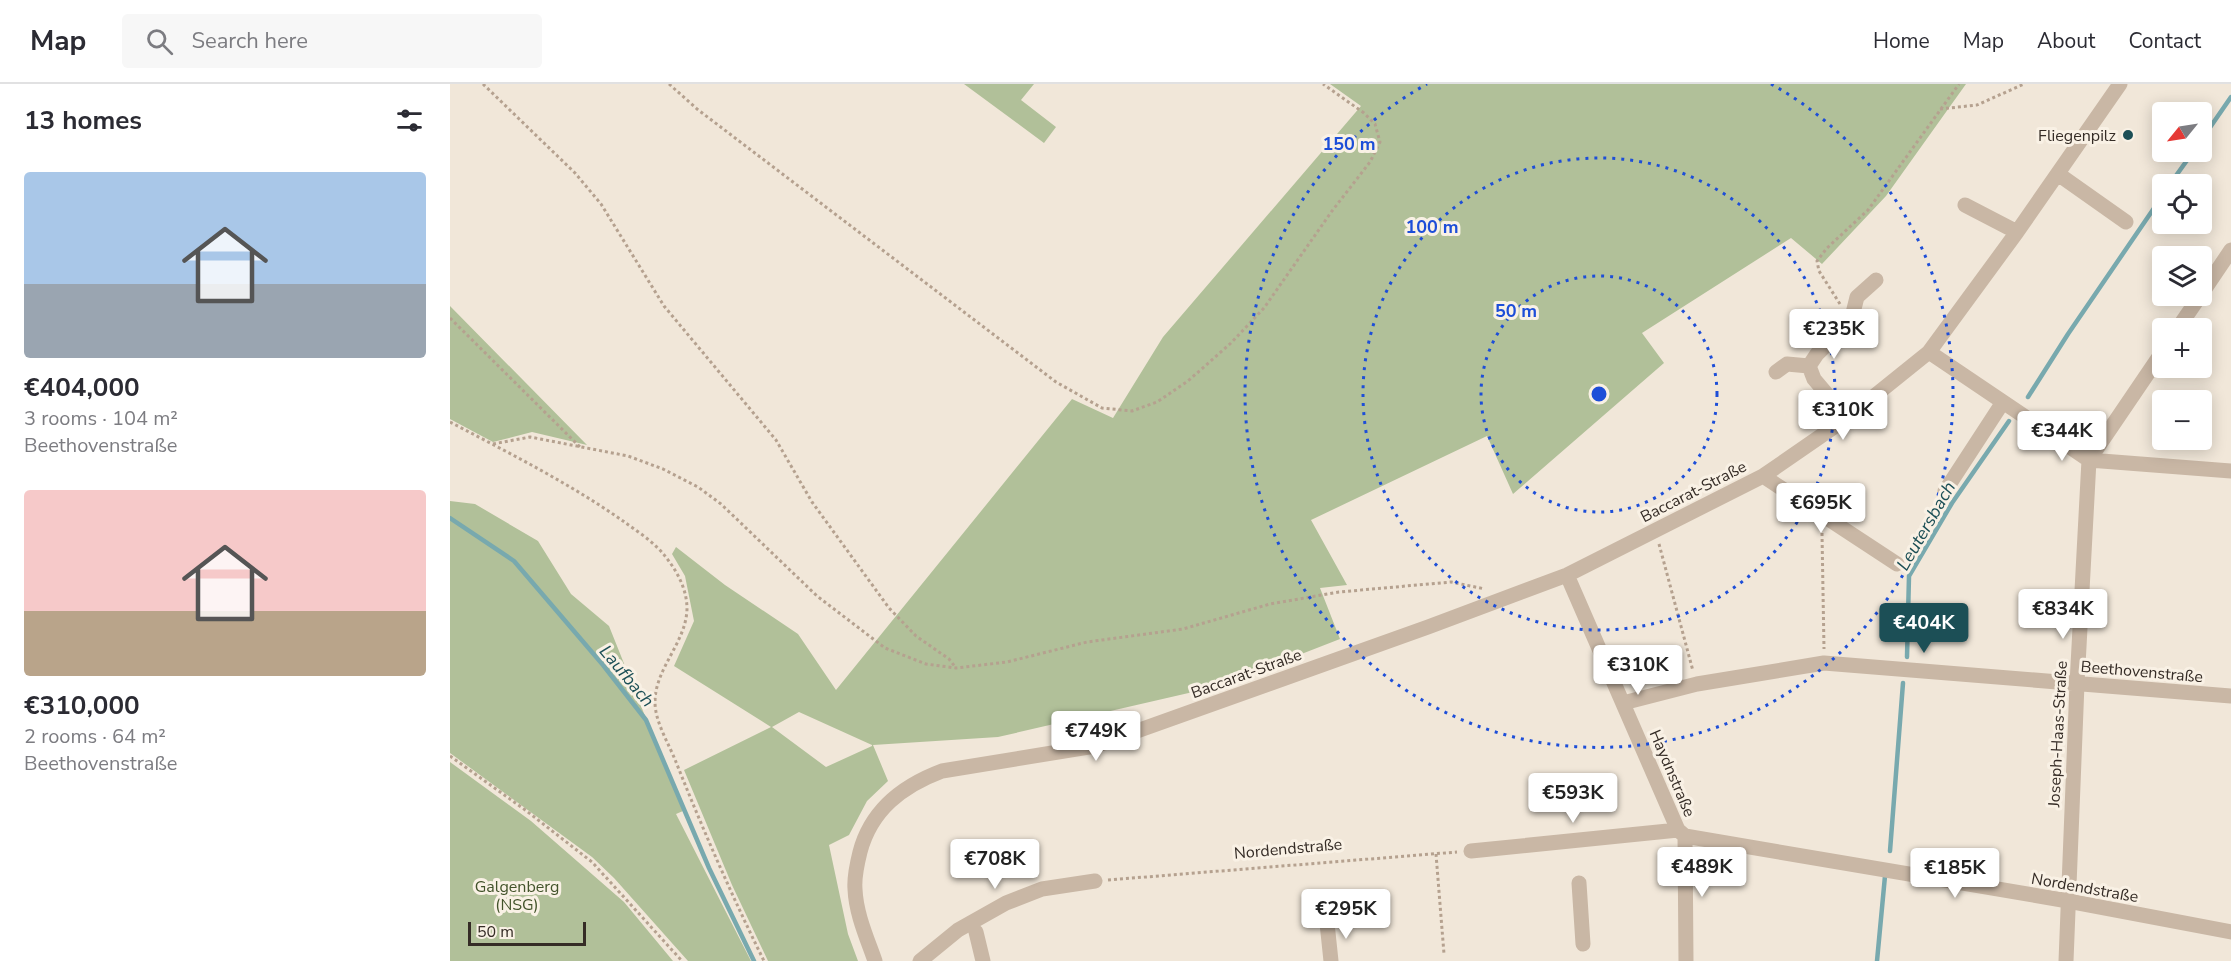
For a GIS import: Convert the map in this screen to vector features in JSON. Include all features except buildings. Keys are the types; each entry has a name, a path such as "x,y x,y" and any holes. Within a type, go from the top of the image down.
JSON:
{"street":[{"name":"Baccarat-Straße","path":"875,961 859,914 855,890 856,868 864,837 873,819 897,793 942,771 1095,746 1417,631 1566,575 1763,476 1847,418 1929,352 2017,232 2120,84"},
{"path":"2058,174 2126,222"},
{"path":"1965,205 2017,232"},
{"path":"2212,278 2231,250"},
{"path":"1809,366 1852,301 1876,280"},
{"path":"1929,352 2089,460 2231,471"},
{"path":"1776,372 1788,364 1809,366"},
{"path":"1809,366 1814,379 1847,418"},
{"path":"2089,460 2152,367"},
{"path":"1945,491 2003,402"},
{"name":"Joseph-Haas-Straße","path":"2066,961 2089,460"},
{"name":"Baccarat-Straße","path":"1763,476 1898,564"},
{"name":"Haydnstraße","path":"1566,575 1681,833 1686,961"},
{"name":"Beethovenstraße","path":"1623,703 1697,684 1824,663 2231,696"},
{"name":"Nordendstraße","path":"1471,851 1681,833 2231,932"},
{"path":"924,960 958,930 1006,903 1042,889 1095,881"},
{"path":"1579,883 1583,944"},
{"path":"1327,923 1331,961"},
{"path":"976,932 983,961"}],"path":[{"path":"483,84 575,173 601,204 663,306 776,440 812,502 889,608 916,636 949,659 956,668"},
{"path":"669,84 697,109 1056,382 1102,408 1132,411 1157,402 1188,381 1231,343 1264,308 1332,211 1370,162 1380,142 1375,124 1364,113 1323,84"},
{"path":"1852,301 1819,271 1817,261 1827,248 1868,210 1959,84"},
{"path":"1940,109 1977,105 2024,84"},
{"path":"450,318 582,448"},
{"path":"450,422 580,493 625,522 664,554 678,576 685,592 686,623 658,682 655,704 699,821 736,905 764,961"},
{"path":"493,444 530,437 628,456 663,469 698,487 721,504 751,530 817,596 885,648 926,664 956,668 1007,662 1087,642 1183,629 1270,604 1339,592 1450,582 1514,595"},
{"path":"1822,514 1824,663"},
{"path":"1656,530 1697,684"},
{"path":"450,756 524,808 592,862 682,961"},
{"name":"Nordendstraße","path":"1095,881 1471,851"},
{"path":"1436,854 1444,954"}],"green space":[{"path":"964,84 1034,84 1021,100 1056,127 1044,143"},
{"path":"1330,84 1966,84 1886,196 1822,264 1791,238 1642,333 1664,363 1513,494 1487,436 1311,520 1347,585 1320,588 1340,639 1219,686 998,737 873,745 888,781 867,801 849,835 829,845 848,934 858,961 768,961 732,885 684,770 771,727 674,666 694,621 685,576 672,554 676,547 725,585 798,634 836,690 1072,399 1113,418 1163,337 1361,106","holes":["799,712 872,745 826,767 772,727"]},
{"path":"450,306 587,445 532,432 493,442 450,419"},
{"path":"450,501 475,504 538,541 571,594 609,626 683,811 676,814 751,961 688,961 614,878 592,857 450,753"},
{"name":"Galgenberg (NSG)","path":"450,762 531,821 624,902 673,961 450,961"}],"waterway":[{"name":"Leutersbach","path":"2212,125 2231,97"},
{"name":"Leutersbach","path":"2177,174 2186,162"},
{"name":"Leutersbach","path":"2028,397 2152,211"},
{"name":"Leutersbach","path":"1907,657 1909,576 1952,503 2009,421"},
{"name":"Laufbach","path":"450,518 514,561 603,665 646,720 709,868 754,961"},
{"name":"Leutersbach","path":"1890,851 1903,683"},
{"name":"Leutersbach","path":"1877,961 1885,876"}],"place":[{"name":"Fliegenpilz","path":"2128,135"}]}
